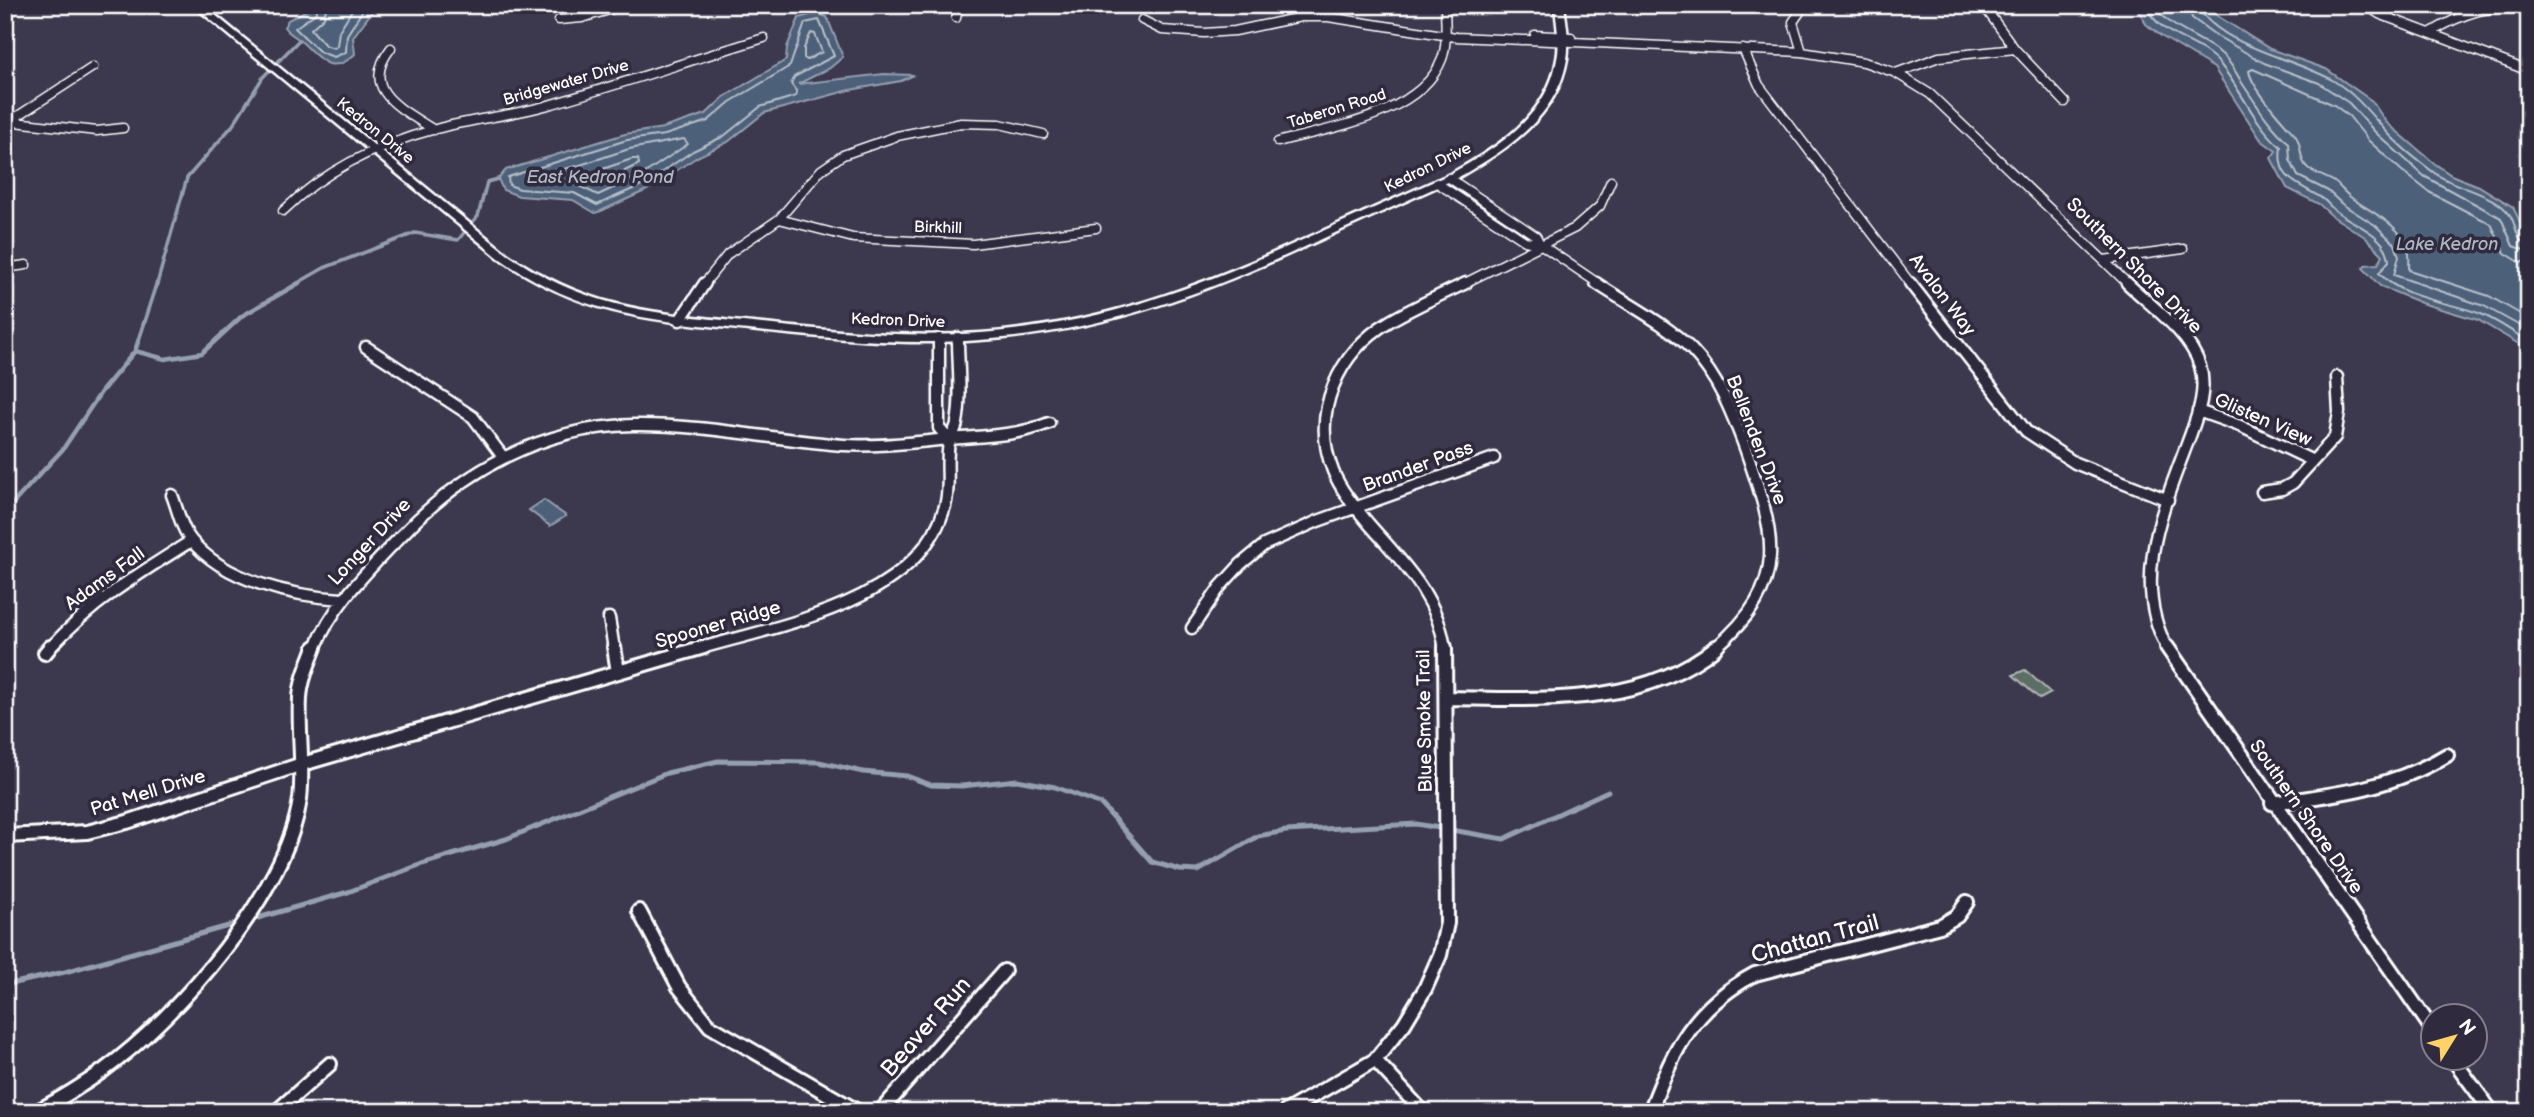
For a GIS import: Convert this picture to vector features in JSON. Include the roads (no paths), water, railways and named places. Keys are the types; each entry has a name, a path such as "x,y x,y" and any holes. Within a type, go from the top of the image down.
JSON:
{"street":[{"path":"5,9 17,5"},
{"name":"Kedron Drive","path":"197,5 525,274 549,287 617,311 680,320 860,336 939,339 1079,323 1158,303 1243,270 1449,178 1493,153 1535,116 1554,86 1562,60 1559,5"},
{"path":"559,20 582,18 626,5"},
{"path":"956,18 959,5"},
{"path":"1296,5 1301,17"},
{"name":"Taberon Road","path":"1278,142 1360,118 1406,101 1424,88 1437,72 1442,60 1445,5"},
{"path":"1983,5 2015,49 2065,102"},
{"path":"2366,5 2379,14 2521,68"},
{"path":"2430,33 2475,9 2503,5 2529,7"},
{"path":"1800,12 1793,22 1802,52"},
{"name":"Southern Shore Drive","path":"1142,20 1162,30 1204,33 1235,31 1301,17 1339,17 1413,32 1802,52 1846,58 1896,73 1930,94 2104,260 2192,350 2202,373 2203,389 2152,552 2149,588 2156,623 2184,676 2418,1009"},
{"name":"Bridgewater Drive","path":"282,211 316,182 375,152 434,130 542,107 764,38"},
{"path":"391,48 375,70 376,82 399,105 434,130"},
{"name":"Avalon Way","path":"1743,49 1759,85 2026,431 2075,463 2168,500"},
{"path":"1896,73 1941,54 2015,49"},
{"path":"8,121 93,67"},
{"path":"8,121 97,131 123,128"},
{"path":"680,320 720,262 779,219 821,170 843,155 872,144 961,123 1000,124 1042,134"},
{"name":"Bellenden Drive","path":"1449,178 1536,236 1540,244"},
{"name":"Blue Smoke Trail","path":"1285,1112 1376,1060 1415,1007 1440,956 1447,923 1447,698 1442,632 1429,598 1412,571 1355,509 1339,485 1325,440 1324,417 1329,391 1341,366 1358,345 1390,321 1575,228 1600,206 1611,181"},
{"name":"Bellenden Drive","path":"1437,183 1525,241 1540,244 1691,348 1713,376 1731,411 1764,503 1771,537 1769,568 1753,608 1738,629 1709,653 1676,673 1604,694 1546,698 1447,698"},
{"name":"Birkhill","path":"779,219 853,238 973,244 1096,228"},
{"path":"2104,260 2183,249"},
{"path":"5,268 26,265"},
{"name":"Spooner Ridge","path":"299,765 837,607 871,591 899,572 919,552 940,522 947,491 949,440 957,427 958,338"},
{"path":"939,339 939,428 949,440"},
{"path":"366,346 472,417 503,457"},
{"path":"2262,492 2278,490 2294,483 2337,436 2340,402 2337,377"},
{"name":"Glisten View","path":"2198,411 2240,426 2313,461"},
{"name":"Longer Drive","path":"43,1110 85,1084 154,1029 194,985 244,920 274,874 289,838 299,799 302,733 300,696 306,670 318,641 342,599 436,500 479,469 503,457 576,432 632,425 847,445 949,440 1027,432 1049,423"},
{"name":"Brander Pass","path":"1192,628 1220,587 1241,564 1264,545 1285,534 1494,458"},
{"path":"172,495 191,541 217,561 278,590 322,600 342,599"},
{"name":"Adams Fall","path":"45,653 77,618 137,574 191,541"},
{"path":"608,618 618,672"},
{"path":"2272,803 2381,788 2421,771 2447,755"},
{"name":"Pat Mell Drive","path":"5,836 87,832 299,765"},
{"name":"Chattan Trail","path":"1650,1112 1671,1055 1690,1024 1733,985 1768,971 1940,926 1957,916 1968,902"},
{"path":"639,911 680,990 696,1013 710,1026 859,1112"},
{"name":"Beaver Run","path":"880,1112 1004,971"},
{"path":"1376,1060 1423,1112"},
{"path":"276,1112 330,1064"},
{"path":"2462,1072 2491,1112"}],"water":[{"path":"316,5 377,5 353,37 355,54 346,61 330,64 323,61 284,27 288,20"},
{"name":"Lake Kedron","path":"2136,5 2200,5 2270,49 2326,69 2372,101 2386,122 2434,163 2451,175 2479,186 2513,207 2529,241 2529,350 2478,320 2421,303 2380,286 2363,268 2365,265 2378,264 2383,255 2365,237 2332,216 2319,204 2287,188 2271,158 2276,151 2261,140 2214,68 2146,24"},
{"name":"East Kedron Pond","path":"816,13 827,17 843,57 830,68 798,84 884,74 914,75 901,81 850,90 764,113 728,142 697,157 647,190 595,213 573,200 519,196 503,190 498,179 506,170 625,134 663,128 706,114 724,97 786,60 787,47 799,18"},
{"path":"544,500 566,516 550,526 529,510"}],"waterway":[{"path":"818,13 819,5"},
{"path":"157,284 187,178 233,125 263,77 299,40"},
{"path":"296,284 324,268 415,233 458,240 478,216 487,182 498,179"},
{"path":"135,351 157,283"},
{"path":"135,351 165,359 202,353 242,316 299,283"},
{"path":"5,512 63,449 101,392 135,351"},
{"path":"251,920 348,892 422,864 506,839 667,773 718,761 819,762 863,772 907,776 931,785 962,786 1017,780 1055,787 1101,804 1152,862 1180,870 1198,871 1258,836 1286,831 1416,824 1504,839 1608,791"},
{"path":"5,985 65,972 239,923"}]}
